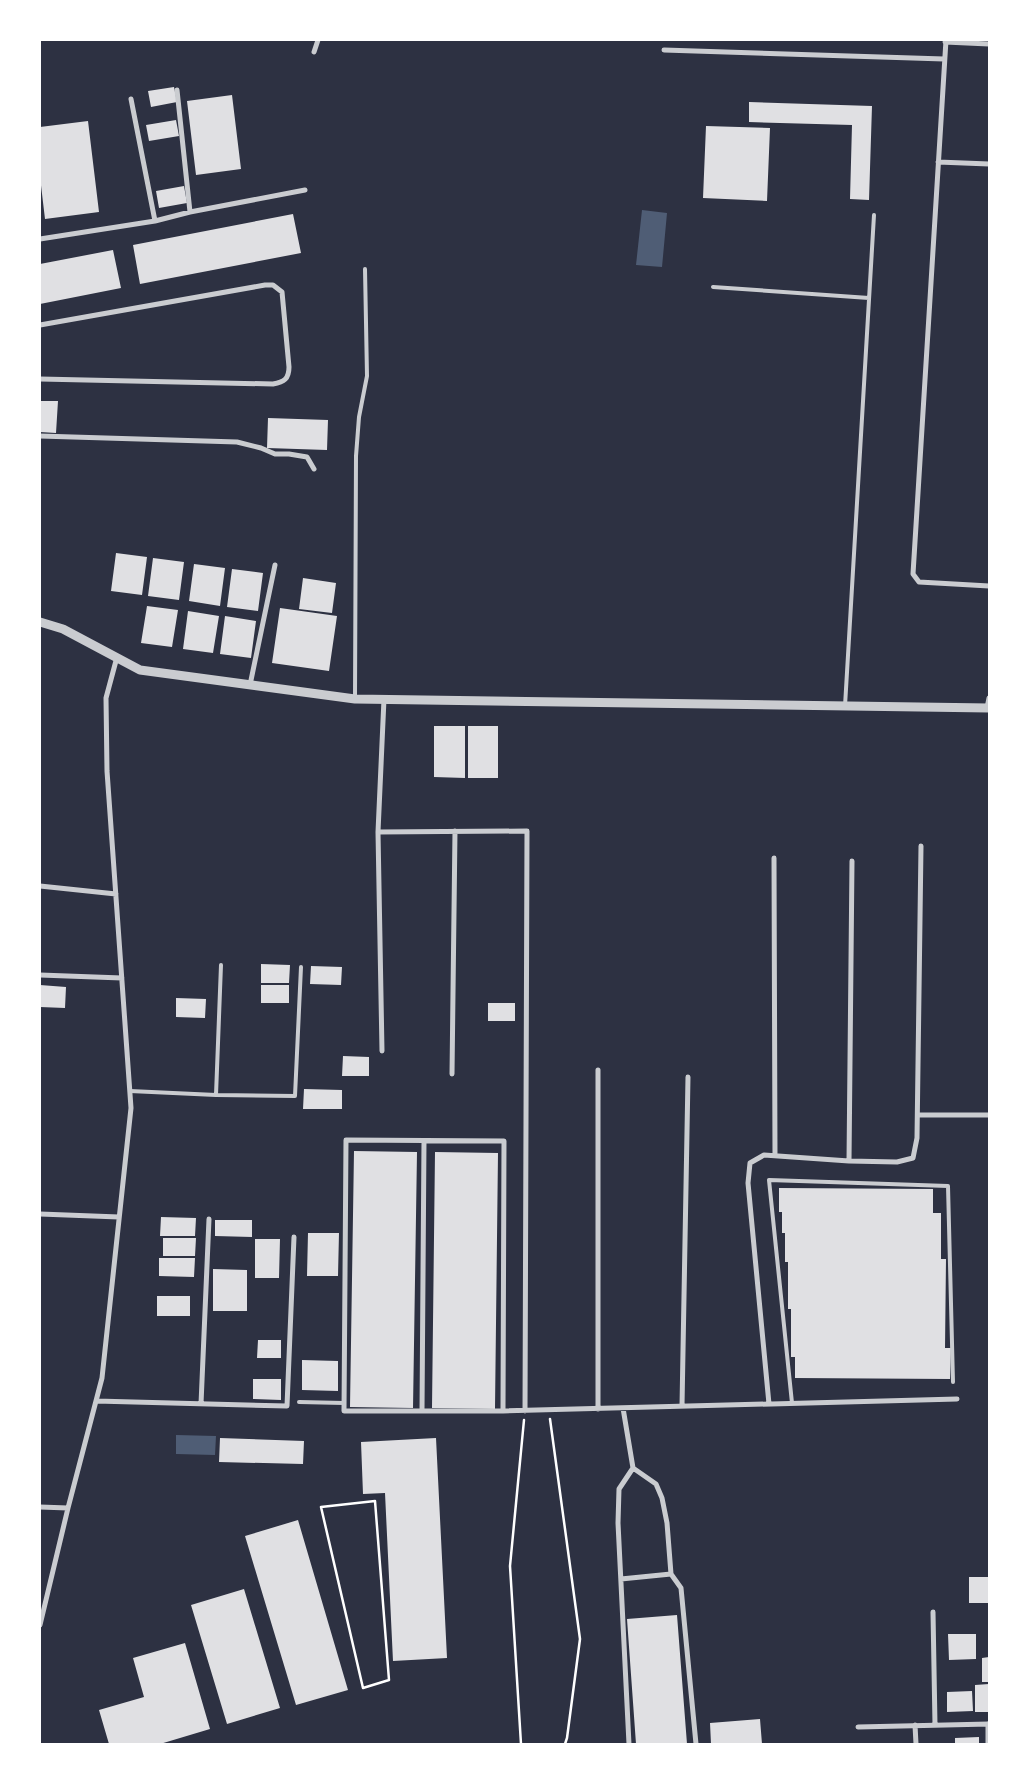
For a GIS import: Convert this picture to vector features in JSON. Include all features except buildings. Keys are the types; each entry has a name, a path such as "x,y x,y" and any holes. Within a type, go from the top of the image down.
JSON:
{"street":[{"path":"314,52 318,40"},
{"path":"989,44 946,41 913,574 919,582 989,586"},
{"path":"664,50 944,59"},
{"path":"177,90 190,212"},
{"path":"131,99 155,221"},
{"path":"938,162 989,164"},
{"path":"40,239 155,221 190,212 305,190"},
{"path":"40,325 255,286 273,285 282,292 289,374 281,382 273,384 40,379"},
{"path":"40,436 237,442 261,448 275,454 308,457 314,469"},
{"path":"250,685 275,565"},
{"path":"40,622 63,629 140,670 355,699 988,708 989,698"},
{"path":"40,1625 102,1378 131,1108 107,771 106,698 117,657"},
{"path":"382,1051 378,832 384,699"},
{"path":"452,1074 455,831"},
{"path":"378,832 527,831 525,1410"},
{"path":"769,1404 748,1183 750,1163 764,1155 896,1162 913,1158 917,1138 918,1115 921,846"},
{"path":"774,858 775,1156"},
{"path":"849,1161 852,861"},
{"path":"40,886 116,894"},
{"path":"40,975 122,978"},
{"path":"598,1070 598,1408"},
{"path":"682,1406 688,1077"},
{"path":"918,1115 989,1116"},
{"path":"503,1411 504,1141 346,1140 344,1410 503,1411 957,1399"},
{"path":"422,1411 424,1141"},
{"path":"40,1214 119,1217"},
{"path":"201,1404 209,1220"},
{"path":"96,1401 287,1406 294,1237"},
{"path":"623,1408 633,1468 620,1489 618,1524 629,1744"},
{"path":"633,1468 656,1484 662,1498 670,1574 681,1588 696,1744"},
{"path":"40,1507 68,1508"},
{"path":"621,1579 670,1574"},
{"path":"933,1612 935,1725"},
{"path":"858,1727 988,1724 988,1744"},
{"path":"916,1725 916,1744"}],"lane":[{"path":"845,706 874,215"},
{"path":"355,699 356,456 359,417 367,376 365,269"},
{"path":"713,286 869,298"},
{"path":"216,1095 221,965"},
{"path":"130,1091 295,1096 301,967"},
{"path":"792,1403 769,1180 948,1186 952,1382"},
{"path":"299,1402 344,1403"}],"path":[{"path":"521,1744 510,1566 525,1410"},
{"path":"549,1410 580,1639 565,1744"},
{"path":"374,1501 389,1680 364,1688 321,1507 374,1501"}],"water":[{"path":"642,210 667,213 662,267 636,265"},
{"path":"176,1435 216,1436 215,1455 176,1454"}]}
